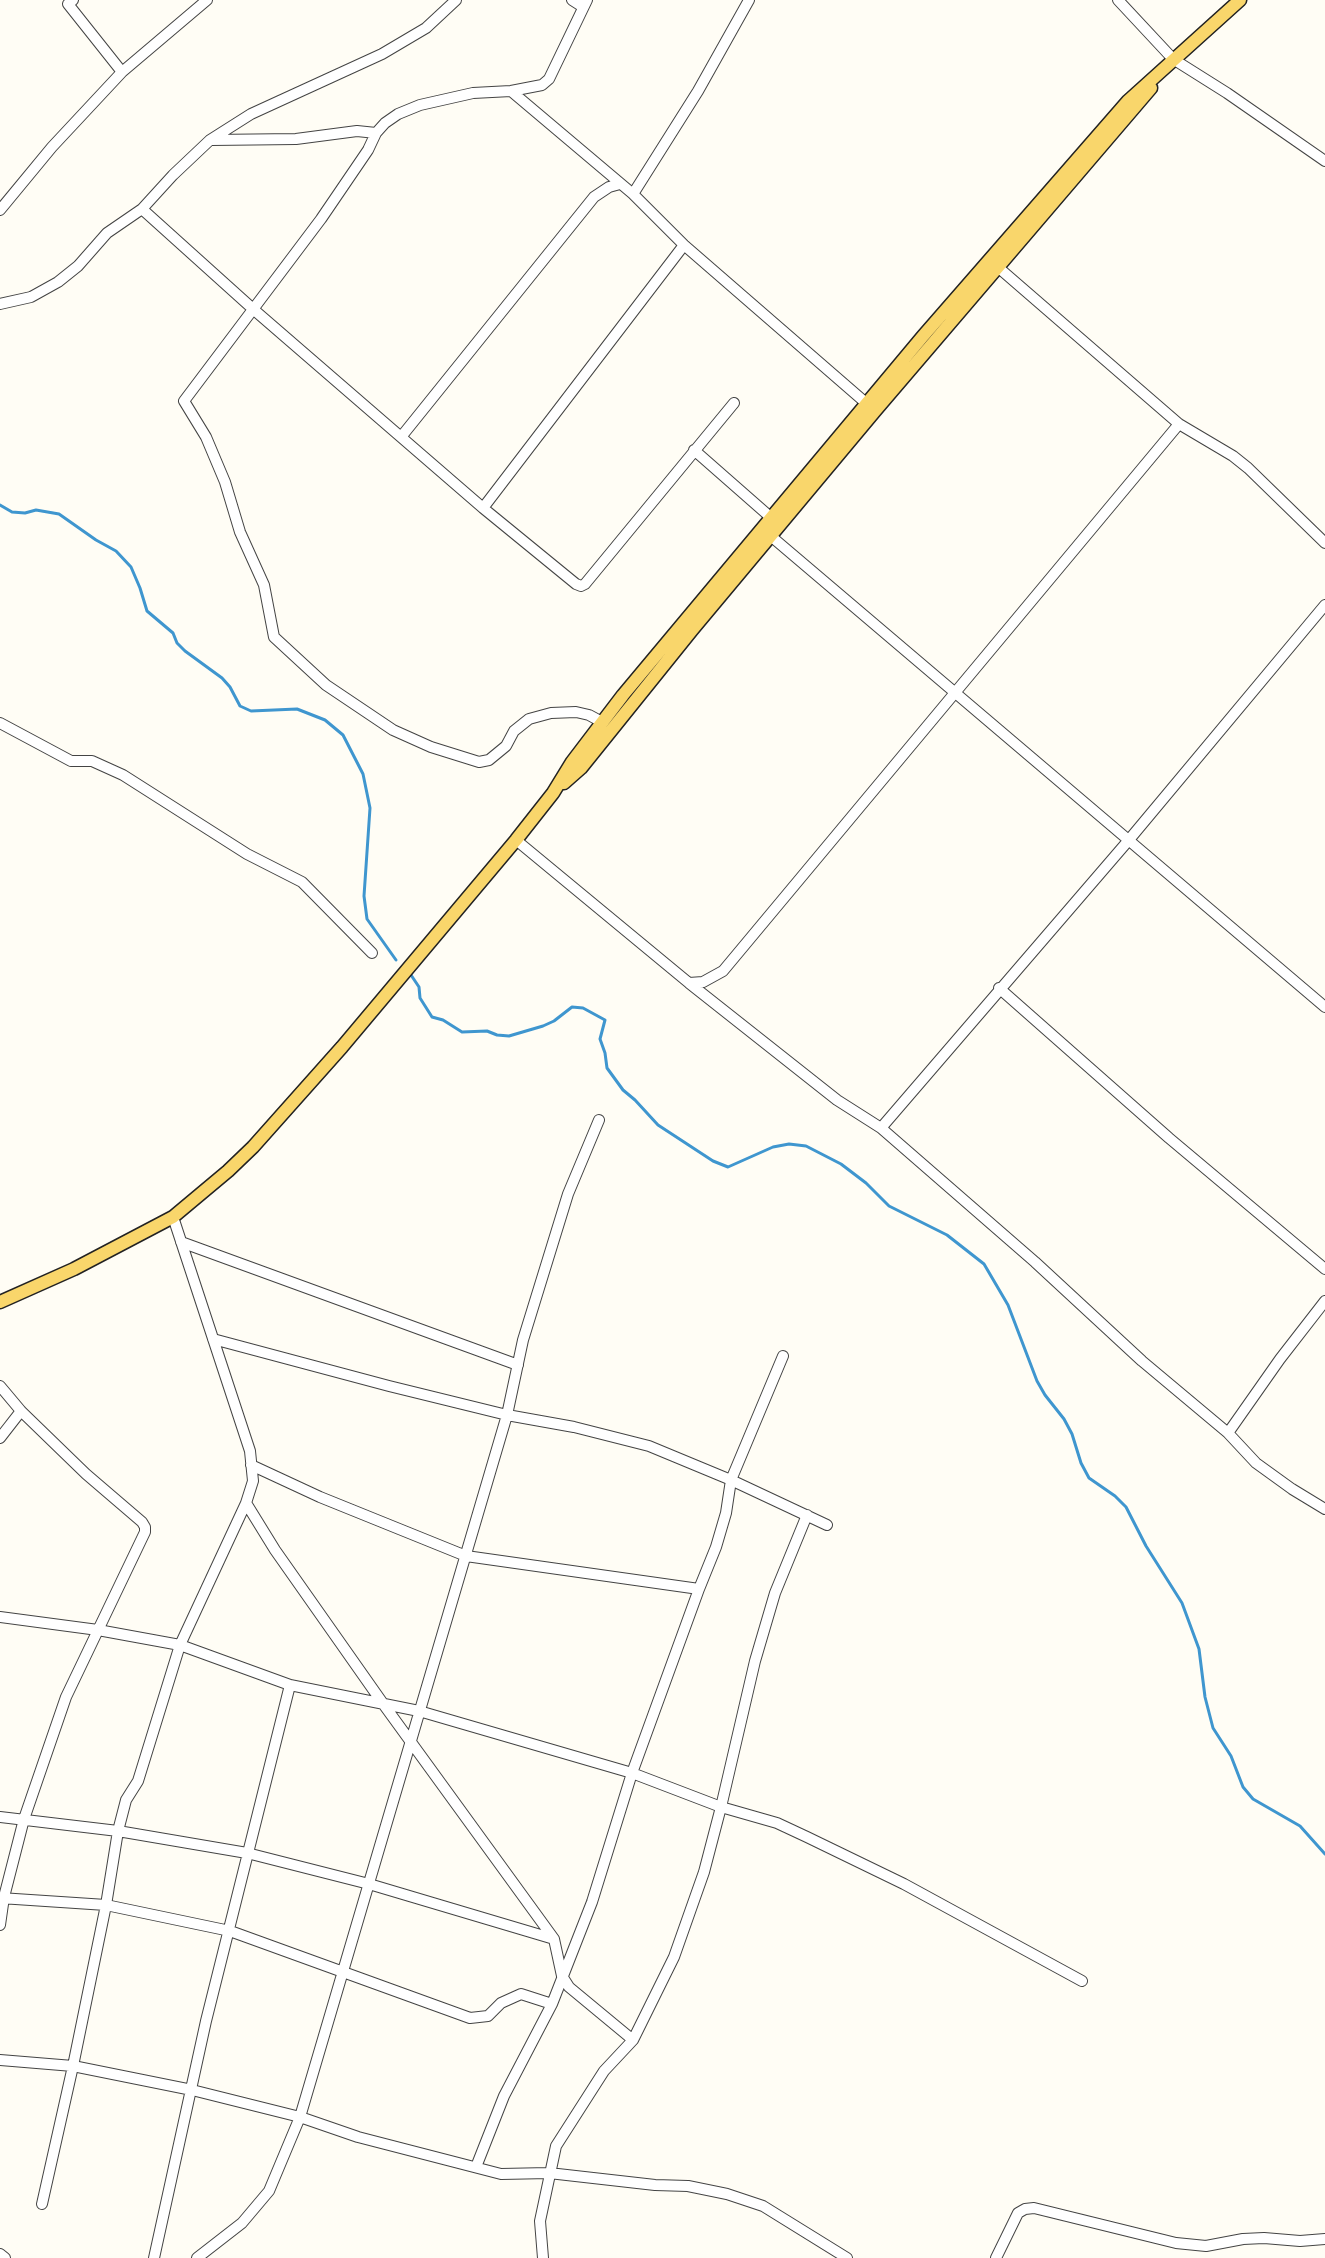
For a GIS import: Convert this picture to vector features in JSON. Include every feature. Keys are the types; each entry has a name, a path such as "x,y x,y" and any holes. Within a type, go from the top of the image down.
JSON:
{"main road":[{"path":"775,521 866,403 1136,108 1173,60 1240,0"},
{"path":"552,793 581,768 692,630 766,532 994,263"},
{"path":"0,1302 74,1269 173,1217 228,1171 253,1147 305,1090 516,840 602,722 670,636 766,532"}],"street":[{"path":"0,210 52,147 122,72 207,0"},
{"path":"0,304 31,297 58,282 78,266 107,232 142,209 210,140 251,114 382,54 426,28 456,0"},
{"path":"572,0 585,4 549,79 542,85 512,91 473,93 420,105 398,114 385,123 376,133 368,150 336,198 184,401 206,437 225,482 240,532 264,585 274,637 326,685 392,730 431,747 479,762 489,760 506,746 514,731 529,719 551,713 576,712 589,715 602,722"},
{"path":"633,194 698,91 749,0"},
{"path":"1118,0 1173,60 1227,93 1325,161"},
{"path":"69,2 122,72"},
{"path":"512,91 633,194 684,245 866,403"},
{"path":"210,140 260,138 278,140 357,131 376,133"},
{"path":"401,438 594,197 620,184"},
{"path":"142,209 401,438 483,508 576,584 581,586 586,584 734,403"},
{"path":"483,508 684,245"},
{"path":"994,263 1179,424 1232,456 1248,468 1325,543"},
{"path":"689,983 703,982 723,971 1179,424"},
{"path":"694,450 775,521"},
{"path":"766,532 1325,1007"},
{"path":"880,1128 1128,841 1325,605"},
{"path":"0,723 71,761 92,762 123,775 247,854 302,882 372,953"},
{"path":"516,840 689,983 837,1100 880,1128 1035,1262 1142,1361 1228,1433 1256,1463 1292,1489 1325,1509"},
{"path":"999,988 1169,1138 1325,1269"},
{"path":"197,2258 242,2223 269,2191 300,2117 507,1415 523,1340 568,1194 599,1120"},
{"path":"42,2204 73,2066 106,1905 118,1831 126,1800 138,1781 180,1646 246,1503 253,1480 250,1451 173,1217"},
{"path":"182,1242 518,1365"},
{"path":"1228,1433 1280,1359 1325,1301"},
{"path":"213,1339 507,1415 574,1427 649,1446 731,1480 827,1525"},
{"path":"476,2167 504,2096 552,2004 592,1902 632,1773 716,1547 726,1513 731,1480 784,1356"},
{"path":"0,1386 21,1412 86,1474 142,1522 145,1527 145,1532 66,1697 24,1818 2,1897 0,1925"},
{"path":"0,1438 21,1412"},
{"path":"252,1465 320,1497 466,1556 699,1589"},
{"path":"246,1503 275,1550 384,1705 554,1940 562,1976 569,1987 633,2040"},
{"path":"543,2258 540,2221 556,2146 604,2071 633,2040 674,1957 704,1872 755,1661 770,1610 807,1515"},
{"path":"0,1617 98,1630 180,1646 290,1685 419,1711 632,1773 721,1807 777,1823 816,1841 904,1884 1082,1982"},
{"path":"154,2258 206,2021 230,1931 246,1853 290,1685"},
{"path":"0,1817 24,1818 118,1831 246,1853 369,1884 554,1940"},
{"path":"2,1897 106,1905 230,1931 470,2018 488,2016 501,2003 521,1994 552,2004"},
{"path":"0,2060 73,2066 192,2090 300,2117 358,2137 501,2174 549,2173 655,2185 688,2186 727,2194 762,2206 847,2258"},
{"path":"996,2258 1018,2213 1025,2208 1034,2208 1176,2243 1206,2246 1243,2239 1264,2238 1300,2241 1325,2239"},
{"path":"0,2254 5,2258"}],"waterway":[{"path":"0,505 12,512 25,513 36,510 59,514 96,540 116,551 131,567 147,611 173,633 177,643 185,651 222,678 230,687 240,706 251,711 297,709 325,720 343,735 363,774 370,808 364,896 367,919 396,960"},
{"path":"409,972 419,987 420,998 432,1017 443,1020 462,1032 487,1031 497,1035 509,1036 554,1021 572,1007 583,1008 605,1020 600,1039 605,1053 607,1068 623,1090 658,1125 713,1161 728,1167 773,1147 789,1144 806,1146 841,1164 866,1183 889,1206 947,1235 984,1264 1008,1305 1037,1381 1045,1395 1064,1419 1072,1434 1081,1463 1089,1478 1115,1496 1126,1507 1146,1546 1182,1603 1199,1649 1205,1697 1213,1728 1231,1756 1243,1787 1253,1799 1300,1826 1325,1854"}]}
